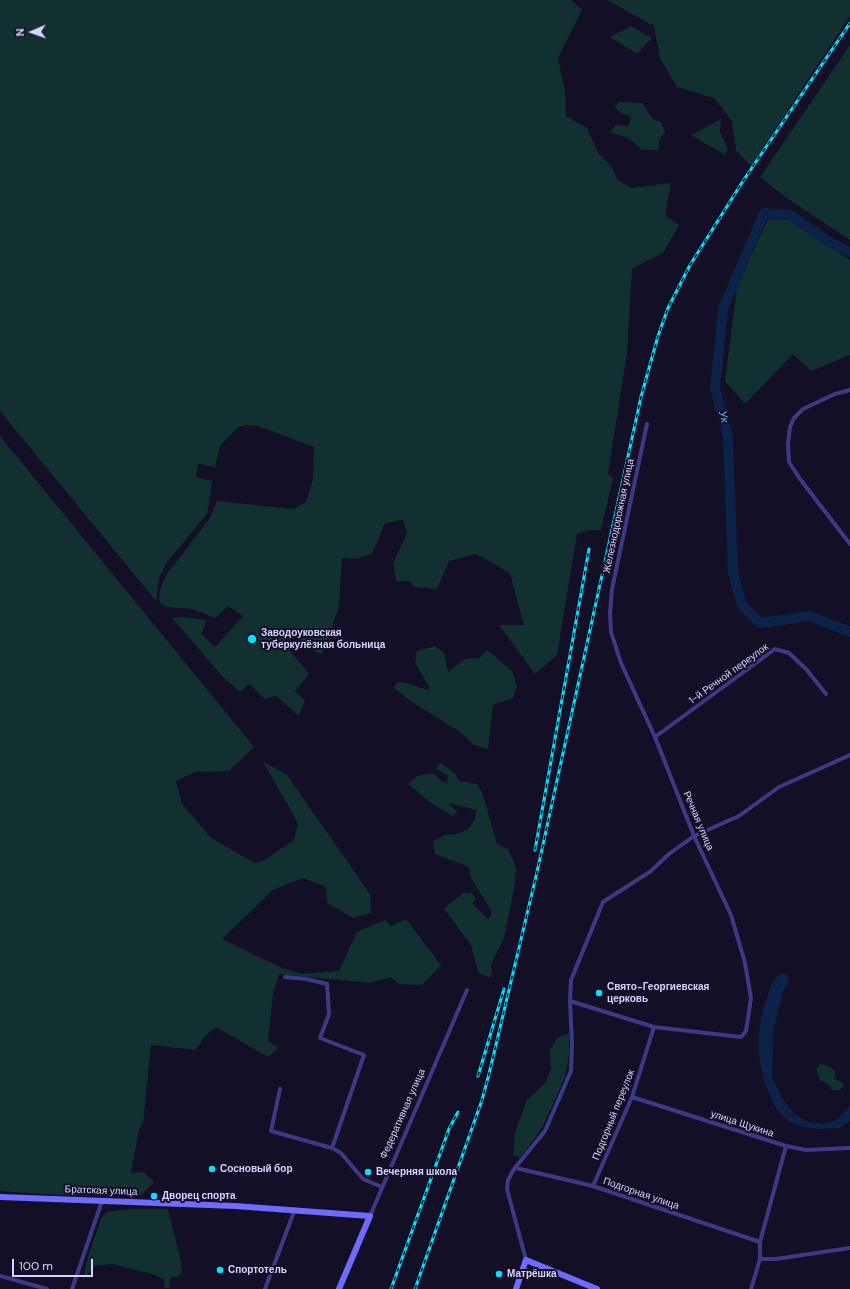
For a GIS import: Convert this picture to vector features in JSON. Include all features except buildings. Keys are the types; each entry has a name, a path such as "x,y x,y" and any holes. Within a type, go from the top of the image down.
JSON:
{"street":[{"path":"850,390 835,394 803,409 794,418 790,427 788,447 789,462 800,479 848,538 850,544"},
{"name":"Железнодорожная улица","path":"610,612 612,589 647,424"},
{"name":"Речная улица","path":"610,612 611,632 621,663 655,737 694,836 731,915 745,963 751,998 746,1031 741,1037 654,1027"},
{"name":"1-й Речной переулок","path":"655,737 775,649 789,653 806,669 826,694"},
{"path":"516,1289 526,1260 507,1189 508,1180 545,1131 571,1071 571,980 603,902 651,871 669,854 694,836 739,816 779,787 850,755"},
{"path":"285,977 306,979 327,984 329,1014 320,1038 364,1055 332,1148"},
{"name":"Федеративная улица","path":"338,1289 467,990"},
{"path":"570,1001 654,1027"},
{"name":"Подгорный переулок","path":"593,1186 632,1097 654,1027"},
{"path":"280,1088 271,1132 332,1148 341,1153 364,1179 382,1187"},
{"name":"улица Щукина","path":"632,1097 786,1146 806,1150 850,1148"},
{"path":"751,1289 760,1259 760,1242 786,1146"},
{"name":"Подгорная улица","path":"516,1168 593,1186 760,1242"},
{"name":"Братская улица","path":"0,1197 295,1209 370,1216"},
{"path":"72,1289 102,1201"},
{"path":"265,1289 295,1209"},
{"path":"760,1259 776,1259 850,1248"},
{"path":"526,1260 597,1289"},
{"path":"0,1276 44,1289"}],"green space":[{"path":"0,0 571,0 582,10 558,58 565,92 566,116 587,128 598,153 611,166 618,180 631,188 671,183 665,215 679,225 664,252 632,269 627,353 608,474 613,478 601,530 588,530 577,534 557,655 535,674 499,625 524,625 510,573 476,554 449,561 437,589 415,587 409,581 396,581 393,563 407,534 403,520 385,523 372,554 356,559 342,558 339,607 322,654 303,646 296,636 286,646 309,674 295,691 305,701 299,716 276,696 265,699 249,684 240,692 222,676 172,618 182,617 207,620 201,634 215,647 243,616 228,606 216,618 192,609 168,607 161,604 159,598 161,586 167,574 210,518 217,501 293,509 306,502 313,480 314,447 258,426 245,425 238,427 220,446 215,467 198,464 196,477 212,481 207,514 167,562 159,578 156,601 0,411"},
{"path":"607,0 850,0 850,16 751,166 736,150 732,121 714,98 677,87 660,58 654,26"},
{"path":"631,26 652,38 637,54 610,37"},
{"path":"850,45 850,240 788,199 760,177"},
{"path":"619,102 642,103 653,119 661,122 665,132 659,140 658,150 642,150 629,138 609,132 616,125 629,126 631,116 622,114 614,107"},
{"path":"721,119 720,132 728,149 725,155 691,135"},
{"path":"768,219 788,220 850,260 850,355 811,371 793,354 745,404 725,381 737,287"},
{"path":"0,436 254,747 229,771 195,772 176,781 182,804 211,838 255,863 263,861 294,840 298,823 263,762 287,775 370,894 371,913 353,918 327,903 326,887 303,878 273,890 222,939 282,968 302,974 339,971 357,932 385,920 391,926 406,919 441,965 422,985 399,984 390,977 370,983 279,974 273,993 268,1041 278,1048 268,1057 216,1027 206,1035 195,1050 151,1045 143,1124 139,1129 131,1173 143,1172 154,1182 141,1196 58,1195 0,1191"},
{"path":"435,646 444,653 448,672 465,659 480,658 487,650 512,671 517,686 513,698 493,705 488,749 474,745 460,732 412,702 394,688 397,682 406,683 427,690 430,688 415,663 417,651"},
{"path":"440,763 455,773 459,781 477,784 483,795 497,844 508,849 516,867 514,889 504,938 491,964 492,973 489,978 478,972 471,945 444,909 464,892 468,894 471,892 476,899 472,903 488,919 492,912 471,878 469,867 435,854 433,841 445,835 457,834 468,829 474,820 477,810 448,803 457,811 453,816 431,803 408,784 417,776 433,773 443,782 447,783 448,776 436,768"},
{"path":"569,1033 569,1055 565,1077 542,1128 520,1158 513,1155 515,1132 527,1100 545,1083 551,1068 550,1051 557,1038"},
{"path":"820,1064 830,1067 835,1071 835,1078 844,1085 840,1090 832,1090 829,1085 820,1080 816,1069"},
{"path":"130,1209 168,1209 181,1261 182,1273 177,1277 171,1277 169,1282 170,1288 165,1288 164,1280 156,1275 112,1264 95,1266 83,1280 88,1256 101,1219 107,1212"}],"water":[{"path":"779,974 786,974 789,981 783,991 773,1034 772,1077 782,1098 794,1114 809,1122 823,1124 837,1120 850,1106 850,1121 840,1128 821,1129 804,1127 787,1121 775,1106 765,1084 759,1057 759,1032 762,1014 771,985"}],"waterway":[{"name":"Ук","path":"850,252 831,243 790,215 764,213 723,309 715,388 728,436 733,572 742,605 760,623 810,616 850,632"}],"railway":[{"path":"415,1289 482,1100 489,1074 537,872 641,397 658,336 668,308 690,265 743,181 850,23"},
{"path":"535,850 589,549"},
{"path":"478,1076 504,989"},
{"path":"391,1289 449,1129 458,1112"}],"place":[{"name":"Заводоуковская туберкулёзная больница","path":"252,639"},
{"name":"Свято-Георгиевская церковь","path":"599,993"},
{"name":"Сосновый бор","path":"212,1169"},
{"name":"Вечерняя школа","path":"368,1172"},
{"name":"Дворец спорта","path":"154,1196"},
{"name":"Спортотель","path":"220,1270"},
{"name":"Матрёшка","path":"499,1274"}]}
